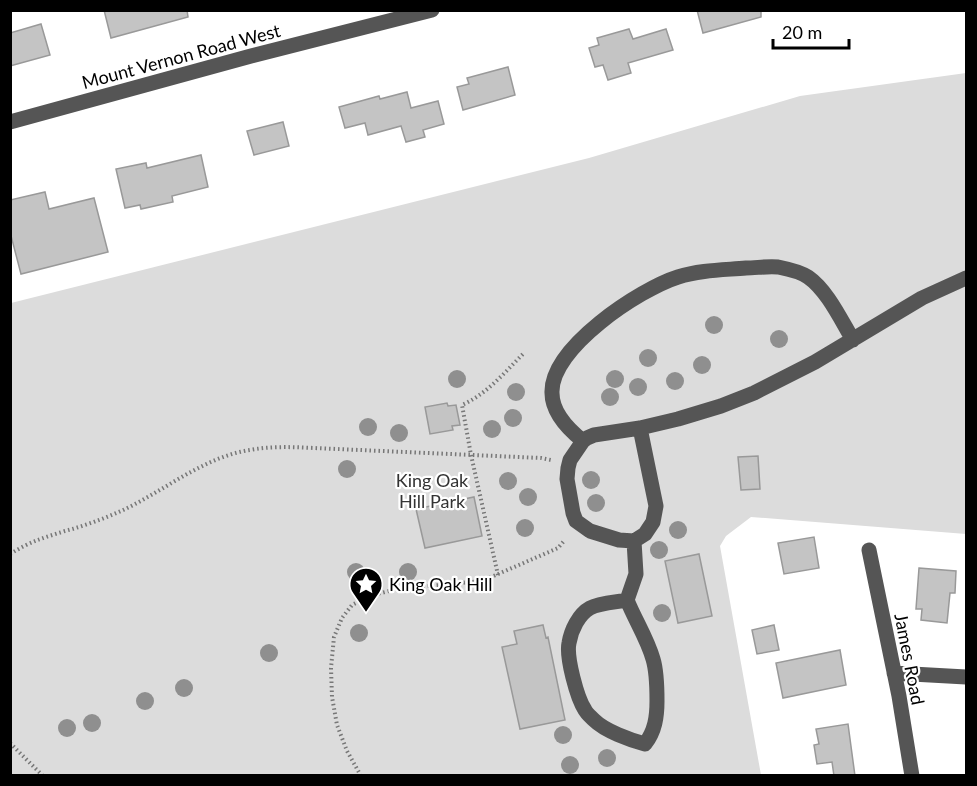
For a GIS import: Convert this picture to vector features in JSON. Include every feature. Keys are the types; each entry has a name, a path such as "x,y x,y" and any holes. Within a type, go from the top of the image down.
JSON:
{"street":[{"name":"Mount Vernon Road West","path":"10,122 251,56 432,10"},
{"path":"583,441 564,422 553,403 552,392 556,370 582,339 628,302 677,277 704,270 775,267 800,273 824,293 853,340"},
{"path":"640,428 656,506 653,522 645,534 634,541 619,540 590,531 576,520 567,479 570,460 583,441 594,435 678,419 754,393 815,362 922,298 966,279"},
{"path":"627,600 591,608 581,616 568,643 569,656 578,696 585,710 597,723 627,739 645,744 655,722 656,682 653,660 627,600 636,574 634,541"},
{"name":"James Road","path":"868,550 894,673 912,776"},
{"path":"894,673 966,677"}],"path":[{"path":"498,575 462,405 470,402 494,384 524,353"},
{"path":"10,554 41,538 64,532 122,510 182,476 248,450 277,447 314,448 551,460"},
{"path":"361,776 347,751 337,725 332,697 331,668 334,637 342,618 352,605 369,596 397,589 482,581 558,548 564,541"},
{"path":"10,743 43,776"}],"green space":[{"name":"King Oak Hill Park","path":"966,73 966,534 751,517 726,536 720,546 761,775 11,776 11,303 589,158 800,96"}],"building":[{"path":"104,10 187,10 188,17 111,38"},
{"path":"697,10 761,10 761,17 703,33"},
{"path":"41,24 50,55 10,66 10,33"},
{"path":"629,29 633,39 666,29 673,50 628,63 631,73 608,80 603,65 595,67 589,48 599,45 597,38"},
{"path":"508,67 515,95 463,110 457,87 469,84 467,78"},
{"path":"407,92 411,108 438,101 444,124 423,130 425,137 406,142 401,126 368,135 365,123 345,128 339,107 379,96 380,99"},
{"path":"283,122 289,146 254,155 247,131"},
{"path":"201,155 208,187 172,196 173,202 141,209 140,205 125,208 116,169 146,163 147,168"},
{"path":"45,192 49,209 94,198 108,252 21,274 10,232 10,200"},
{"path":"447,403 448,406 456,405 460,425 452,426 453,430 430,434 425,407"},
{"path":"758,456 760,489 741,490 738,457"},
{"path":"474,497 482,536 425,548 416,509"},
{"path":"814,537 819,568 784,574 778,543"},
{"path":"699,554 712,616 678,623 665,561"},
{"path":"919,568 956,571 955,593 950,593 947,623 921,620 922,609 916,609"},
{"path":"543,625 546,638 548,637 565,720 520,729 502,647 517,644 514,631"},
{"path":"774,625 779,650 757,654 752,630"},
{"path":"840,650 846,685 783,698 776,663"},
{"path":"848,724 855,776 834,776 832,762 817,764 814,745 819,744 816,729"}],"place":[{"name":"King Oak Hill","path":"366,613"}]}
